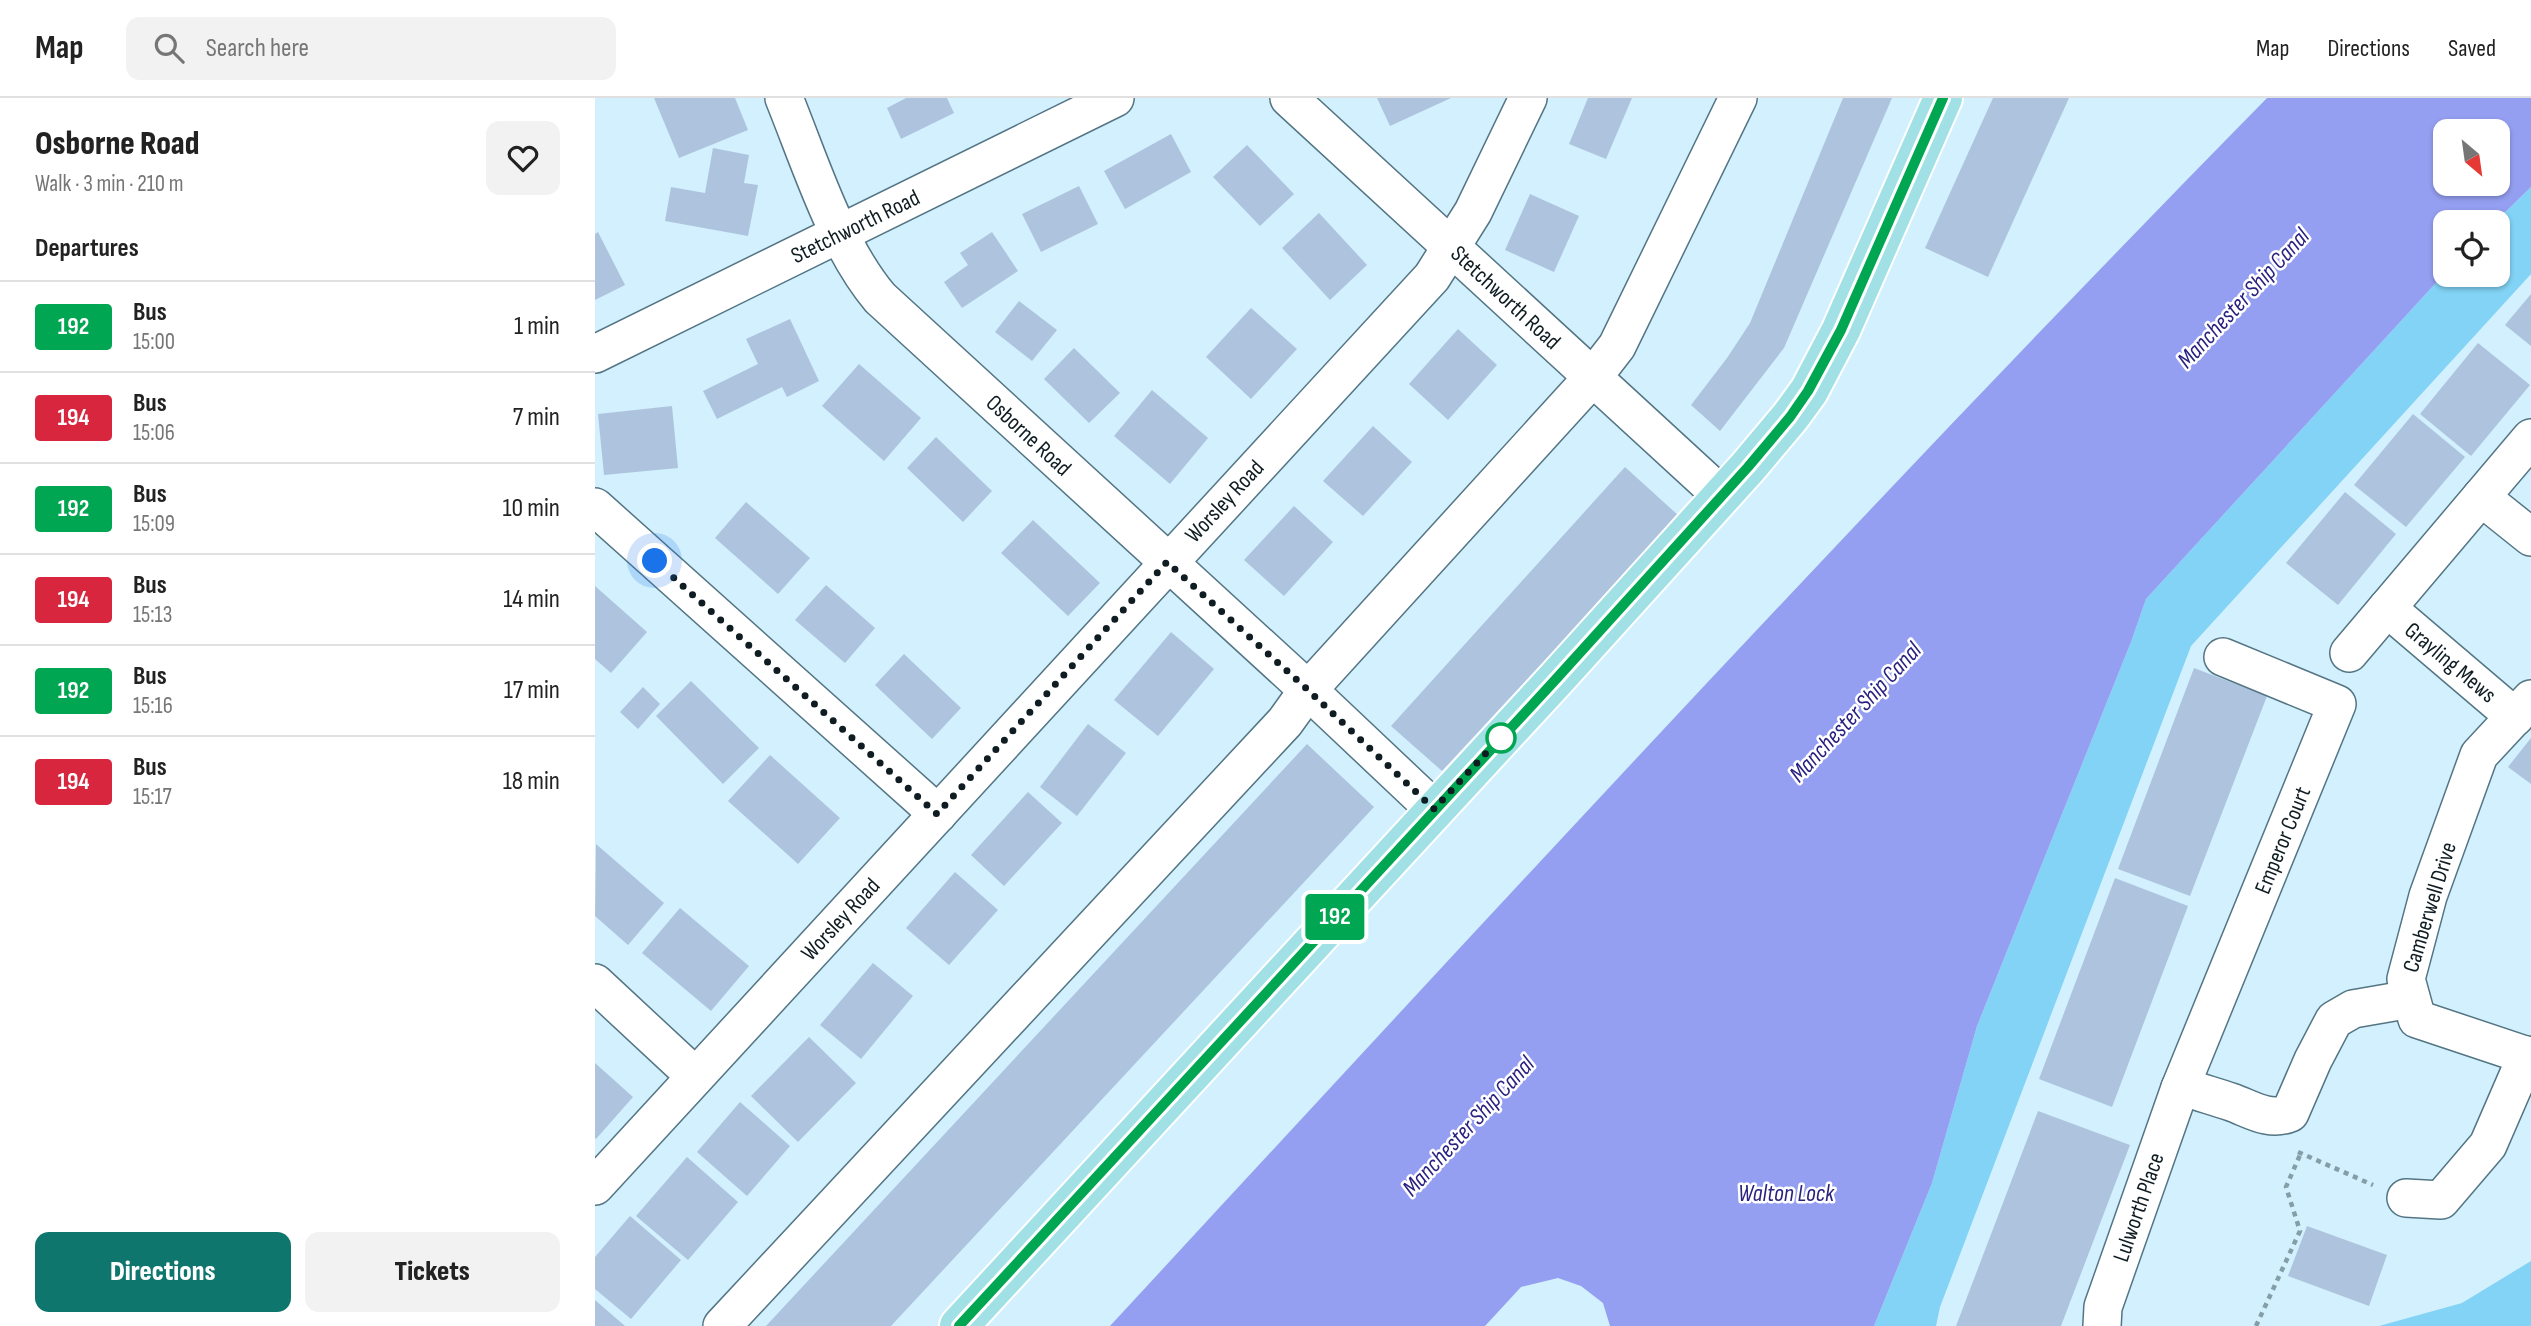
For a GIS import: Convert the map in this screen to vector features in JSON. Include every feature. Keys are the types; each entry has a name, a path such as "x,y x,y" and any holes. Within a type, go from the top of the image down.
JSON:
{"main road":[{"path":"959,1326 1722,496 1790,417 1814,382 1841,330 1943,98"}],"street":[{"name":"Osborne Road","path":"784,98 840,233 862,276 880,298 1434,809"},
{"name":"Stetchworth Road","path":"595,354 1115,98"},
{"name":"Stetchworth Road","path":"1289,98 1722,496"},
{"name":"Worsley Road","path":"595,1186 1432,277 1473,212 1528,98"},
{"path":"722,1326 1285,722 1308,690 1593,377 1618,346 1738,98"},
{"name":"Grayling Mews","path":"2349,653 2531,438"},
{"path":"2481,497 2531,537"},
{"path":"595,507 937,814"},
{"name":"Grayling Mews","path":"2387,608 2523,708"},
{"name":"Emperor Court","path":"2180,1088 2337,704 2223,657"},
{"name":"Camberwell Drive","path":"2523,708 2479,755 2428,896 2406,979 2417,1019 2529,1056"},
{"path":"595,983 695,1076"},
{"path":"2180,1088 2231,1102 2262,1115 2280,1117 2290,1113 2334,1020 2353,1009 2411,999"},
{"path":"2406,1198 2441,1199 2488,1145 2529,1056"},
{"name":"Lulworth Place","path":"2102,1326 2103,1307 2180,1088"}],"path":[{"path":"2280,1117 2300,1155 2406,1198"},
{"path":"2256,1326 2300,1231 2285,1186 2300,1155"}],"shaded area":[{"path":"2531,187 2531,274 2191,646 1940,1307 1936,1326 1874,1326 1932,1183 1977,1026 2146,599 2433,286 2510,287 2510,210 2507,210"},
{"path":"2531,1261 2531,1326 2379,1326 2462,1303"}],"water":[{"path":"2267,98 2531,98 2531,187 2507,210 2433,210 2433,286 2146,599 1977,1026 1932,1183 1874,1326 1610,1326 1603,1303 1581,1286 1558,1278 1521,1287 1485,1326 1110,1326 1684,708 1974,401"}],"building":[{"path":"654,98 735,98 748,130 679,158"},
{"path":"906,98 947,98 954,113 901,139 887,108"},
{"path":"1377,98 1451,98 1390,126"},
{"path":"1588,98 1632,98 1606,159 1569,144"},
{"path":"1843,98 1892,98 1784,348 1720,431 1691,405 1750,323"},
{"path":"1993,98 2069,98 1988,277 1925,248"},
{"path":"1171,134 1191,172 1125,209 1104,171"},
{"path":"1247,145 1294,194 1260,226 1213,177"},
{"path":"713,148 749,155 744,183 758,185 748,236 665,221 671,187 705,193"},
{"path":"1079,186 1098,224 1041,252 1022,214"},
{"path":"1530,194 1579,216 1554,272 1505,250"},
{"path":"1319,213 1367,265 1330,300 1282,248"},
{"path":"598,232 625,285 595,300 595,234"},
{"path":"992,232 1018,271 962,308 944,282 968,265 960,253"},
{"path":"2531,294 2531,346 2505,325"},
{"path":"1019,301 1057,330 1032,361 995,332"},
{"path":"1251,308 1297,349 1251,399 1206,357"},
{"path":"790,319 819,381 787,397 782,387 717,419 703,391 758,364 746,339"},
{"path":"1458,329 1497,365 1448,420 1409,384"},
{"path":"2478,343 2530,385 2471,456 2420,414"},
{"path":"1074,348 1120,393 1089,423 1044,379"},
{"path":"859,364 921,418 884,461 822,406"},
{"path":"1152,390 1208,438 1170,484 1114,436"},
{"path":"672,406 678,468 604,475 598,414"},
{"path":"2413,414 2465,457 2406,527 2354,485"},
{"path":"1373,426 1412,462 1363,516 1323,481"},
{"path":"936,437 992,491 963,522 907,468"},
{"path":"1625,467 1679,516 1442,771 1391,726"},
{"path":"2345,492 2396,534 2338,605 2286,563"},
{"path":"746,502 810,558 778,594 715,538"},
{"path":"1294,506 1333,542 1284,596 1244,560"},
{"path":"1033,520 1100,583 1068,616 1001,553"},
{"path":"826,585 875,628 845,663 795,620"},
{"path":"595,586 647,632 611,673 595,659"},
{"path":"1171,632 1214,669 1158,736 1114,700"},
{"path":"904,654 961,708 932,739 875,685"},
{"path":"2194,668 2267,696 2190,896 2118,869"},
{"path":"691,681 759,748 723,784 656,716"},
{"path":"643,687 660,704 638,729 620,712"},
{"path":"1088,724 1126,753 1077,816 1040,787"},
{"path":"2531,738 2531,784 2508,767"},
{"path":"1307,744 1374,807 891,1326 766,1326"},
{"path":"770,755 840,818 798,864 728,801"},
{"path":"1028,792 1062,823 1004,886 971,855"},
{"path":"596,844 664,903 628,945 595,916"},
{"path":"955,872 998,910 949,965 906,928"},
{"path":"2115,878 2188,906 2112,1107 2039,1079"},
{"path":"680,908 749,966 711,1011 642,953"},
{"path":"873,963 913,996 861,1059 820,1025"},
{"path":"809,1037 856,1083 798,1142 751,1096"},
{"path":"595,1063 633,1097 596,1139 595,1138"},
{"path":"740,1102 790,1146 747,1196 697,1152"},
{"path":"2038,1111 2130,1145 2061,1326 1956,1326"},
{"path":"687,1157 738,1202 688,1260 636,1216"},
{"path":"630,1216 681,1260 631,1319 595,1289 595,1257"},
{"path":"2307,1226 2387,1255 2369,1306 2288,1276"},
{"path":"595,1300 625,1326 595,1326"}],"bus line":[{"name":"192","path":"959,1326 1557,678 1790,417 1808,391 1841,330 1943,98"}],"route":[{"path":"655,561 937,814 1167,562 1434,809 1504,734 1501,738"}],"water label":[{"name":"Manchester Ship Canal","path":"2243,298"},
{"name":"Manchester Ship Canal","path":"1855,712"},
{"name":"Manchester Ship Canal","path":"1468,1126"},
{"name":"Walton Lock","path":"1786,1193"}]}
